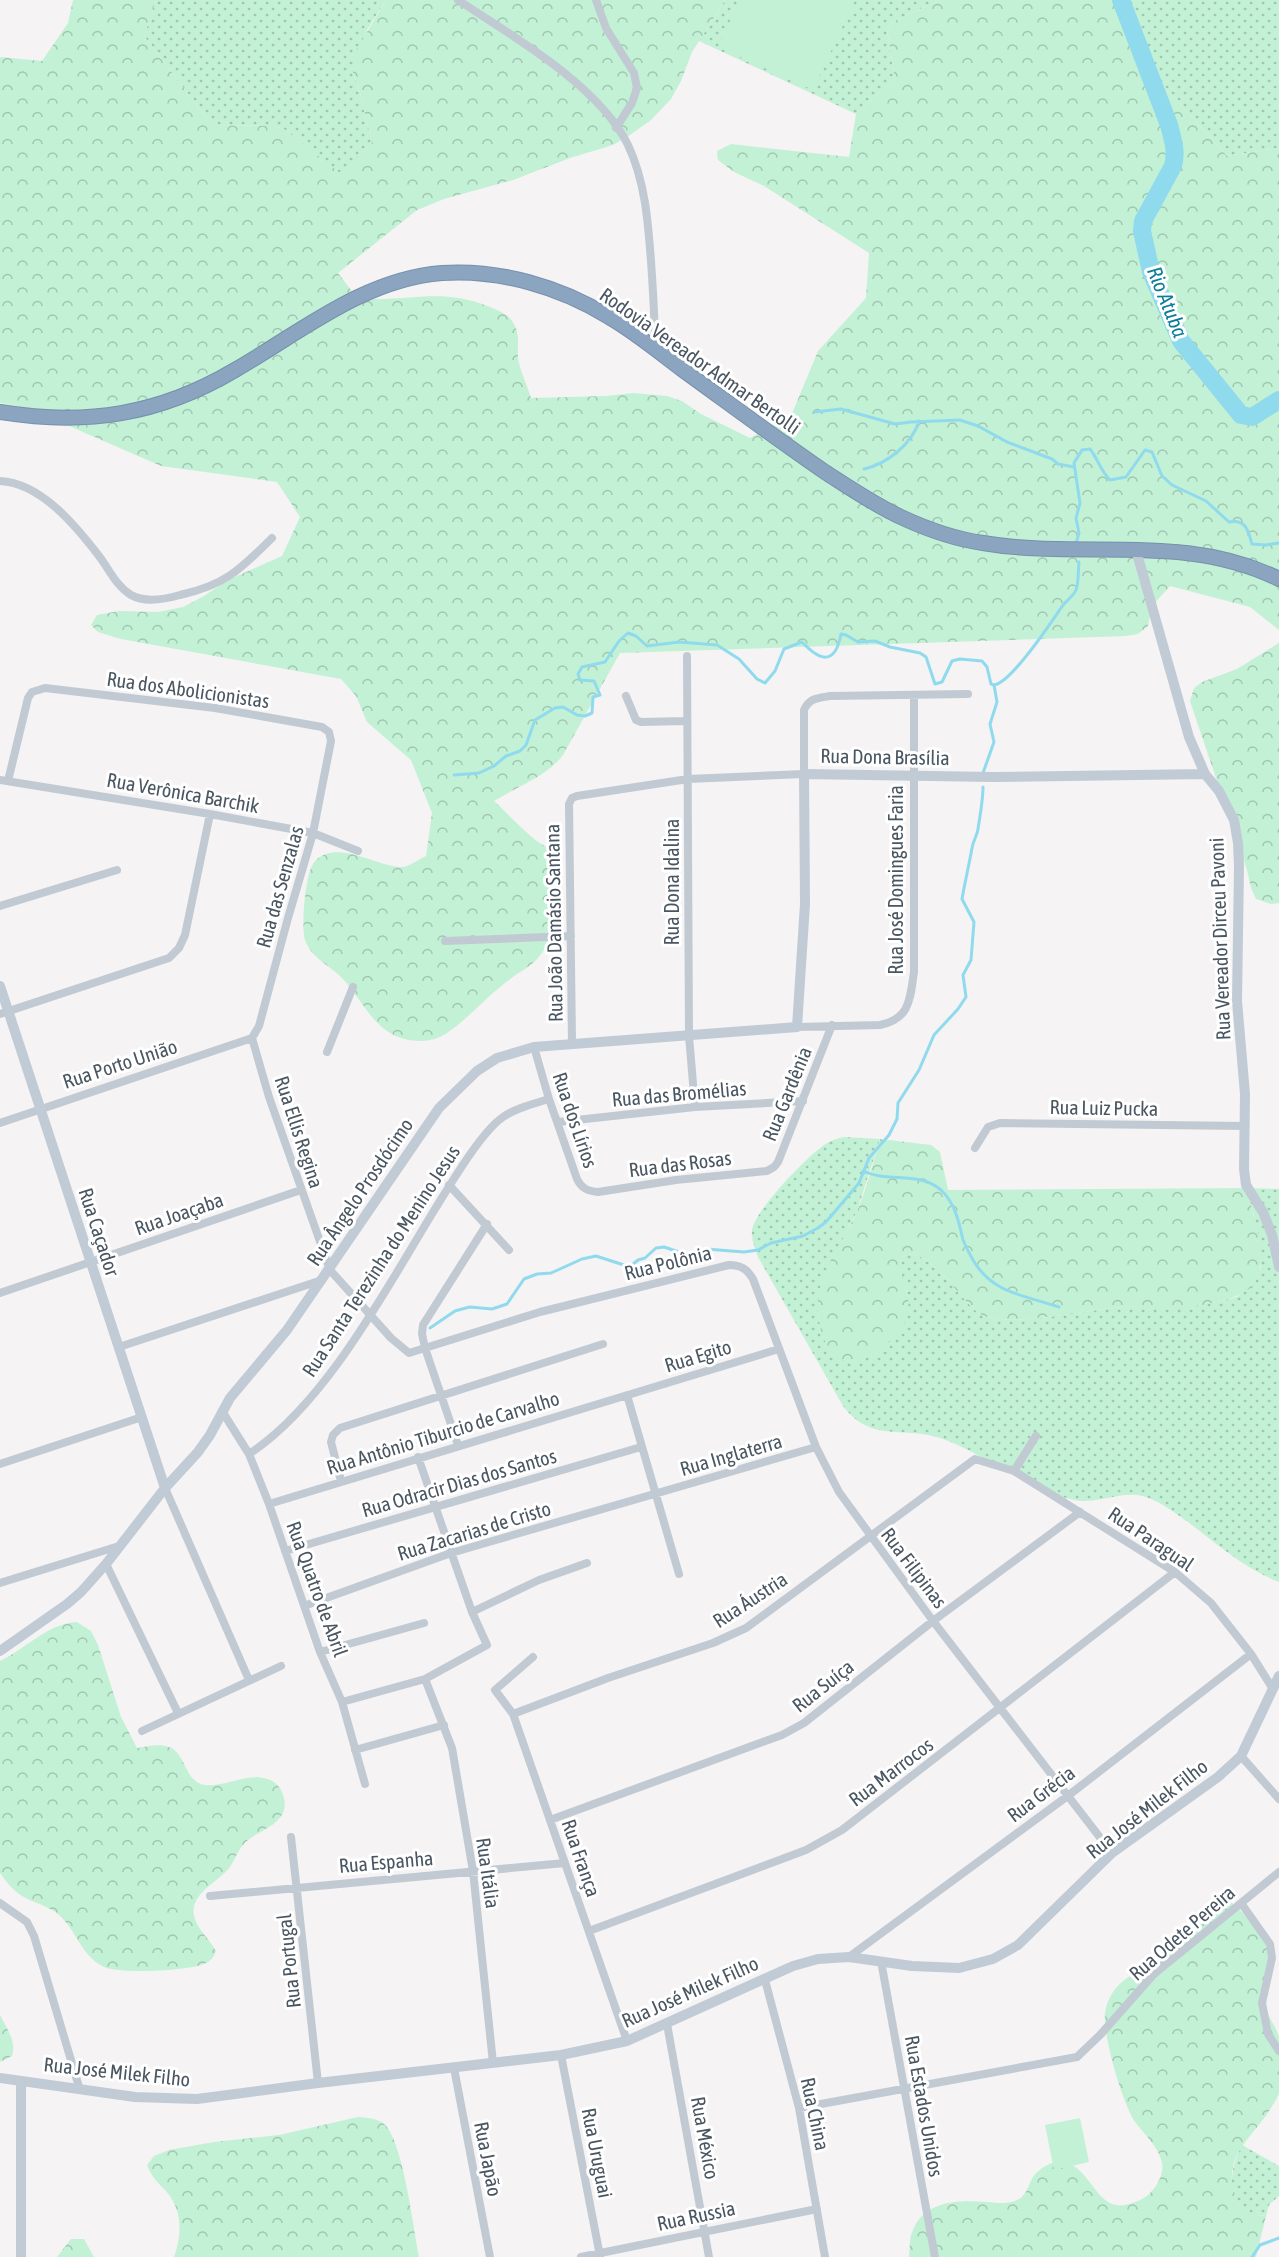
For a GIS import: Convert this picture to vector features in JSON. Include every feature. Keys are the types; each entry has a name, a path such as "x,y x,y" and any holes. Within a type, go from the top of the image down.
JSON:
{"highway":[{"name":"Rodovia Vereador Admar Bertolli","path":"0,412 23,416 77,419 122,414 171,401 233,372 307,325 364,294 403,280 441,273 477,273 515,279 569,296 609,317 801,456 853,490 901,518 945,535 985,544 1042,548 1192,552 1238,562 1279,579"}],"street":[{"path":"458,0 551,63 583,89 627,143 640,178 647,212 655,317 655,350"},
{"path":"596,0 606,28 634,73 637,88 632,103 616,128"},
{"path":"0,481 10,481 34,490 56,507 98,555 120,586 132,596 146,599 166,599 224,581 243,567 272,538"},
{"name":"Rua Vereador Dirceu Pavoni","path":"1136,550 1189,738 1205,774 1219,791 1234,820 1238,843 1237,1001 1243,1062 1246,1185 1263,1212 1272,1235 1279,1267"},
{"name":"Rua Dona Idalina","path":"687,656 689,1036 695,1107"},
{"name":"Rua dos Abolicionistas","path":"4,781 28,698 32,692 45,687 215,708 322,727 329,732 331,741"},
{"path":"797,1026 806,904 804,710 807,703 830,696 968,694"},
{"path":"626,696 636,720 641,722 686,721"},
{"name":"Rua José Domingues Faria","path":"893,1023 907,1008 911,997 914,972 914,696"},
{"name":"Rua das Senzalas","path":"252,1038 260,1026 313,833 331,741"},
{"name":"Rua Dona Brasília","path":"569,804 572,798 577,796 688,779 804,774 993,777 1205,774"},
{"name":"Rua Verônica Barchik","path":"4,781 313,833 358,851"},
{"name":"Rua João Damásio Santana","path":"569,804 572,1043"},
{"path":"4,1012 169,958 179,948 185,935 210,814"},
{"path":"0,906 117,870"},
{"path":"445,941 571,936"},
{"name":"Rua Caçador","path":"0,986 4,1012 39,1109 165,1488"},
{"path":"327,1052 353,987"},
{"name":"Rua Ângelo Prosdócimo","path":"0,1651 67,1604 106,1564 165,1488 198,1452 245,1378 287,1330 439,1108 477,1071 497,1058 534,1047 797,1026 893,1023"},
{"name":"Rua Gardênia","path":"767,1170 778,1162 832,1025"},
{"name":"Rua Porto União","path":"0,1123 252,1038"},
{"name":"Rua Ellis Regina","path":"252,1038 301,1190 330,1270"},
{"name":"Rua dos Lírios","path":"534,1047 549,1098 581,1186 589,1191 598,1192"},
{"name":"Rua Santa Terezinha do Menino Jesus","path":"249,1454 272,1438 321,1384 370,1315 449,1185 488,1130 502,1118 518,1109 549,1098"},
{"name":"Rua das Bromélias","path":"558,1122 695,1107 803,1101"},
{"name":"Rua Luiz Pucka","path":"975,1148 988,1127 1000,1123 1245,1126"},
{"name":"Rua das Rosas","path":"598,1192 676,1180 767,1170"},
{"path":"449,1185 509,1250"},
{"name":"Rua Joaçaba","path":"0,1293 301,1190"},
{"path":"458,1445 425,1348 423,1325 487,1224"},
{"name":"Rua Polônia","path":"425,1348 540,1312 729,1265 738,1265 747,1270"},
{"path":"330,1270 391,1338 409,1353 425,1348"},
{"name":"Rua Filipinas","path":"747,1270 753,1279 816,1447 839,1492 933,1622 1112,1853"},
{"path":"119,1347 322,1280"},
{"path":"341,1481 331,1442 333,1435 340,1428 443,1397 603,1344"},
{"name":"Rua Egito","path":"627,1395 778,1348"},
{"path":"627,1395 679,1574"},
{"name":"Rua Antônio Tiburcio de Carvalho","path":"269,1504 627,1395"},
{"name":"Rua Quatro de Abril","path":"222,1411 249,1454 269,1504 320,1652 342,1702 365,1784"},
{"path":"0,1464 142,1417"},
{"path":"1014,1471 1036,1436"},
{"name":"Rua Odracir Dias dos Santos","path":"285,1551 641,1447"},
{"name":"Rua Inglaterra","path":"655,1494 816,1447"},
{"path":"342,1702 425,1679 487,1645 472,1612 418,1457"},
{"name":"Rua Paragual","path":"975,1459 1014,1471 1175,1572 1211,1603 1251,1654 1276,1691"},
{"name":"Rua Áustria","path":"513,1714 608,1678 713,1643 746,1628 975,1459"},
{"path":"165,1488 249,1680"},
{"name":"Rua Zacarias de Cristo","path":"304,1606 451,1553 655,1494"},
{"name":"Rua Suíça","path":"550,1820 789,1731 804,1723 933,1622 1080,1512"},
{"path":"0,1583 119,1546"},
{"path":"472,1612 539,1580 587,1563"},
{"path":"106,1564 178,1713"},
{"name":"Rua Marrocos","path":"589,1930 806,1850 842,1830 1175,1572"},
{"path":"320,1652 424,1623"},
{"name":"Rua Grécia","path":"849,1957 1069,1795 1251,1654"},
{"name":"Rua França","path":"533,1657 495,1689 513,1714 627,2041"},
{"path":"142,1731 281,1666"},
{"path":"1276,1691 1279,1676"},
{"name":"Rua Itália","path":"425,1679 452,1748 473,1871 493,2063"},
{"name":"Rua José Milek Filho","path":"0,2078 79,2087 135,2097 196,2099 561,2055 627,2041 794,1966 810,1961 849,1957 959,1968 993,1959 1018,1945 1037,1929 1112,1853 1218,1777 1241,1756 1276,1691"},
{"path":"355,1750 444,1725"},
{"path":"1241,1756 1279,1799"},
{"name":"Rua Portugal","path":"291,1837 318,2083"},
{"name":"Rua Espanha","path":"210,1896 565,1863"},
{"name":"Rua Odete Pereira","path":"799,2108 1077,2057 1101,2034 1153,1975 1279,1872"},
{"path":"1240,1903 1270,1944 1272,1958 1262,2003 1268,2034 1279,2051"},
{"path":"0,1904 27,1922 34,1936 79,2087"},
{"name":"Rua Estados Unidos","path":"881,1961 935,2257"},
{"name":"Rua China","path":"765,1980 799,2108 825,2257"},
{"name":"Rua México","path":"667,2024 709,2257"},
{"name":"Rua Uruguai","path":"561,2055 600,2255"},
{"name":"Rua Japão","path":"454,2068 490,2257"},
{"path":"21,2080 21,2257"},
{"name":"Rua Russia","path":"581,2257 600,2255 705,2230 817,2209"}],"green space":[{"path":"73,0 156,0 144,36 212,125 274,126 284,129 340,173 372,143 353,73 355,52 386,0 725,0 692,52 671,99 651,120 630,135 613,145 570,158 513,180 444,199 417,210 338,273 357,298 455,297 505,314 517,330 519,363 531,398 634,393 667,396 682,401 701,414 750,438 791,416 818,351 866,298 869,253 764,186 734,172 718,160 717,151 731,144 849,157 856,114 895,79 887,30 891,23 939,0 1125,0 1163,85 1227,156 1279,148 1279,630 1250,607 1170,586 1152,606 1148,626 1138,634 1126,636 620,653 563,755 540,775 494,801 528,834 550,850 559,865 561,888 558,911 543,951 531,964 501,986 444,1035 421,1041 394,1035 375,1020 343,979 312,952 305,940 304,912 306,887 312,867 315,861 324,855 334,852 346,853 402,867 426,856 432,813 411,760 367,722 356,696 341,679 121,639 98,632 91,625 97,615 119,611 158,612 183,607 226,581 282,556 300,517 277,482 161,466 28,408 0,403 0,57 42,61 68,23"},
{"path":"156,0 386,0 367,30 353,73 372,143 340,174 284,129 274,126 212,125 144,36"},
{"path":"725,0 939,0 891,23 887,30 895,79 856,114 699,41"},
{"path":"740,0 855,0 813,90 718,47"},
{"path":"1125,0 1279,0 1279,148 1227,156 1163,85"},
{"path":"1279,643 1279,903 1271,904 1256,899 1251,888 1190,701 1194,688 1202,682 1237,669"},
{"path":"844,1137 880,1139 857,1211 821,1284 818,1315 875,1354 898,1332 907,1292 899,1271 901,1258 911,1254 922,1257 933,1265 975,1310 984,1316 997,1319 1032,1319 1125,1307 1213,1303 1237,1297 1261,1268 1254,1215 1246,1188 1279,1189 1279,1582 1243,1563 1178,1515 1152,1499 1128,1495 1092,1501 1074,1500 1041,1489 943,1439 915,1433 889,1432 865,1425 854,1418 843,1406 758,1257 752,1233 755,1221 762,1210 796,1170 827,1143"},
{"path":"880,1139 931,1145 940,1152 948,1190 1246,1188 1261,1252 1258,1276 1253,1285 1238,1295 1197,1306 1125,1307 1033,1319 997,1319 984,1316 975,1310 933,1265 922,1257 911,1254 901,1258 908,1301 906,1320 895,1336 870,1357 856,1361 845,1360 835,1355 827,1346 819,1319 818,1302 828,1266 858,1209"},
{"path":"77,1622 91,1631 98,1645 121,1717 137,1748 157,1745 175,1750 189,1774 198,1783 212,1785 257,1777 276,1783 283,1795 285,1804 280,1818 245,1843 230,1867 202,1892 195,1903 196,1923 216,1951 212,1959 204,1964 154,1971 104,1967 84,1950 59,1915 19,1894 0,1873 0,1661 56,1627"},
{"path":"1231,1902 1258,1930 1269,1948 1271,1962 1266,2007 1279,2037 1278,2096 1241,2148 1232,2169 1232,2182 1237,2202 1243,2210 1251,2214 1266,2216 1256,2257 909,2257 910,2240 918,2220 934,2207 954,2202 1001,2203 1018,2200 1024,2195 1036,2173 1054,2163 1064,2162 1077,2168 1097,2192 1111,2204 1132,2203 1151,2192 1160,2179 1162,2163 1155,2146 1135,2122 1125,2100 1114,2069 1107,2037 1106,2007 1118,1985 1139,1970 1169,1954 1214,1913"},
{"path":"0,2015 10,2035 13,2051 12,2056 0,2062"},
{"path":"358,2117 381,2122 393,2138 403,2170 419,2257 174,2257 179,2240 178,2215 172,2199 155,2179 147,2165 154,2156 169,2150 214,2142 279,2135"},
{"path":"1080,2118 1089,2162 1054,2170 1045,2125"},
{"path":"1242,2145 1279,2166 1279,2196 1269,2205 1266,2216 1248,2213 1235,2200 1232,2191 1233,2171"},
{"path":"71,2239 84,2239 94,2257 57,2257"}],"waterway":[{"name":"Rio Atuba","path":"1121,0 1169,125 1175,151 1173,166 1143,221 1142,231 1151,272 1181,341 1241,415 1252,417 1279,400"},
{"path":"815,412 841,409 895,424 960,420 978,426 1007,442 1052,459 1058,464 1074,467"},
{"path":"864,469 881,463 898,452 911,438 919,421"},
{"path":"1076,544 1079,533 1076,518 1080,503 1074,463 1082,450 1090,449 1110,480 1126,477 1145,450 1152,452 1162,476 1172,485 1206,501 1229,522 1243,524 1252,544 1279,543"},
{"path":"994,685 1001,682 1020,664 1075,592 1079,562"},
{"path":"454,775 479,773 494,766 506,756 520,751 526,745 535,720 555,708 563,707 577,715 585,716 592,713 593,697 600,695 594,681 580,680 578,674 582,667 605,662 619,641 628,633 636,636 647,646 679,642 717,645 739,659 757,679 765,683 775,671 784,649 802,642 821,656 831,656 841,634 858,642 875,641 890,647 920,653 926,657 935,684 942,682 952,661 960,659 982,661 987,667 991,684 994,685 997,702 990,724 994,742 983,773"},
{"path":"430,1328 455,1311 470,1307 492,1309 507,1304 524,1279 537,1274 551,1273 582,1259 596,1256 624,1265 632,1265 645,1258 656,1248 664,1247 685,1254 706,1249 744,1252 758,1250 771,1243 803,1236 826,1222 859,1183 869,1158 889,1135 897,1119 898,1103 919,1070 934,1035 966,997 963,975 971,960 974,922 962,899 978,829 983,787"},
{"path":"863,1171 923,1181 941,1190 953,1207 963,1240 973,1260 990,1280 1010,1292 1059,1307"},
{"path":"1252,2257 1260,2245 1279,2238"}]}
